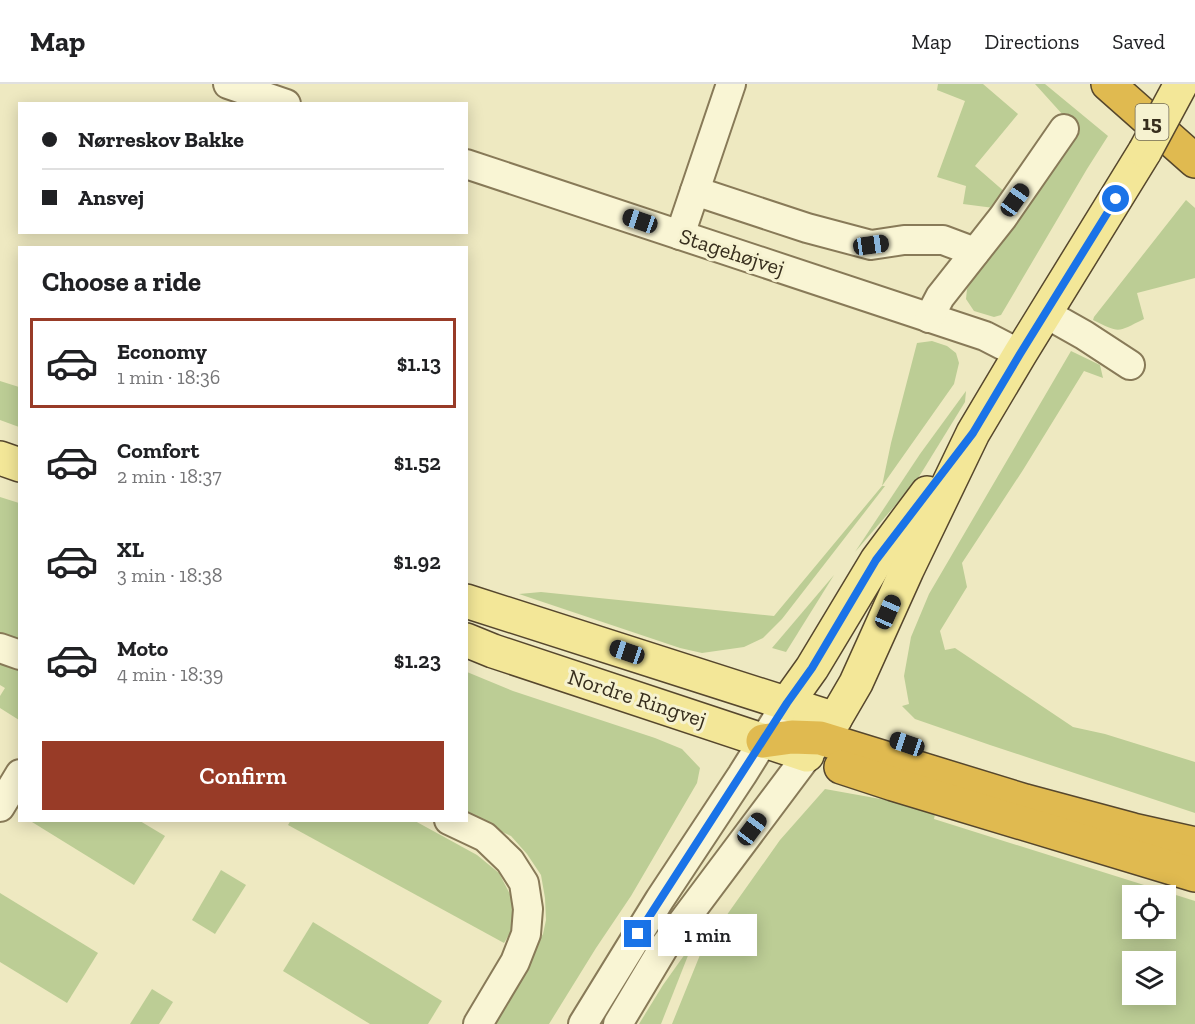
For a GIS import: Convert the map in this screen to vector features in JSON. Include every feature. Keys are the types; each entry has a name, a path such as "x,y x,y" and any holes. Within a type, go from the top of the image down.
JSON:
{"highway":[{"name":"15","path":"1108,84 1195,161"},
{"name":"15","path":"1181,84 1195,96"},
{"path":"821,737 940,755 1195,837"},
{"path":"821,737 1025,801 1195,844"},
{"path":"821,737 904,788 1195,875"}],"main road":[{"path":"468,626 775,722 807,721 821,737 856,683 973,433 1142,156 1181,84"},
{"path":"1142,156 1195,96"},
{"path":"775,722 812,668 876,560 973,433"},
{"path":"0,458 18,464"},
{"name":"Nordre Ringvej","path":"468,602 775,722 821,737"},
{"name":"Nordre Ringvej","path":"468,641 493,651 775,722"}],"street":[{"path":"228,84 280,102"},
{"path":"680,235 731,84"},
{"path":"929,318 940,297 1003,217 1064,129"},
{"name":"Stagehøjvej","path":"468,165 986,336 1020,354"},
{"path":"695,190 807,228 871,245 904,240 943,240 975,252"},
{"path":"1045,313 1130,365"},
{"path":"0,648 18,654"},
{"path":"583,1024 660,899 775,722"},
{"path":"618,1024 664,947 821,737"},
{"path":"0,807 18,777"},
{"path":"453,822 485,837 510,861 524,883 528,909 526,933 514,962 478,1024"}],"green space":[{"path":"938,84 983,84 1018,114 975,166 1006,193 994,208 963,204 966,186 937,177 965,101 937,90"},
{"path":"1035,84 1045,84 1108,136 1001,315 994,317 974,311 966,299 967,289 1072,125"},
{"path":"1186,200 1195,208 1195,278 1137,293 1144,319 1129,327 1119,330 1093,320 1094,317"},
{"path":"932,341 947,346 956,353 959,363 954,384 882,486 917,343"},
{"path":"1071,351 1100,365 1103,378 1084,371 962,563 967,587 940,631 945,650 955,648 1073,727 1105,734 1195,762 1195,813 915,719 902,706 909,704 904,676 911,637 929,594"},
{"path":"0,381 18,387 18,427 0,420"},
{"path":"966,391 965,402 917,480 855,552 920,454"},
{"path":"882,486 885,486 782,619 763,638 744,647 702,653 680,648 519,594 541,592 774,616"},
{"path":"0,497 18,503 18,644 0,638"},
{"path":"834,575 786,652 772,648"},
{"path":"0,663 18,670 18,719 0,708 0,696 5,688 0,685"},
{"path":"468,672 513,691 682,749 700,768 697,783 631,896 549,1024 490,1024 543,934 546,920 541,875 511,836 468,816"},
{"path":"825,789 936,809 934,819 1144,885 1122,885 1122,939 1176,939 1176,895 1195,901 1195,1024 672,1024 702,950 780,840"},
{"path":"32,822 142,822 165,836 134,885"},
{"path":"290,822 417,822 477,855 499,873 512,898 517,922 504,943 288,825"},
{"path":"221,870 246,885 215,934 192,920"},
{"path":"0,893 98,953 67,1003 0,962"},
{"path":"313,922 442,1001 428,1024 370,1024 283,971"},
{"path":"690,947 661,1024 639,1024 663,985"},
{"path":"152,989 173,1002 159,1024 130,1024"}],"route":[{"path":"638,934 812,668 876,560 973,433 1116,199"}]}
